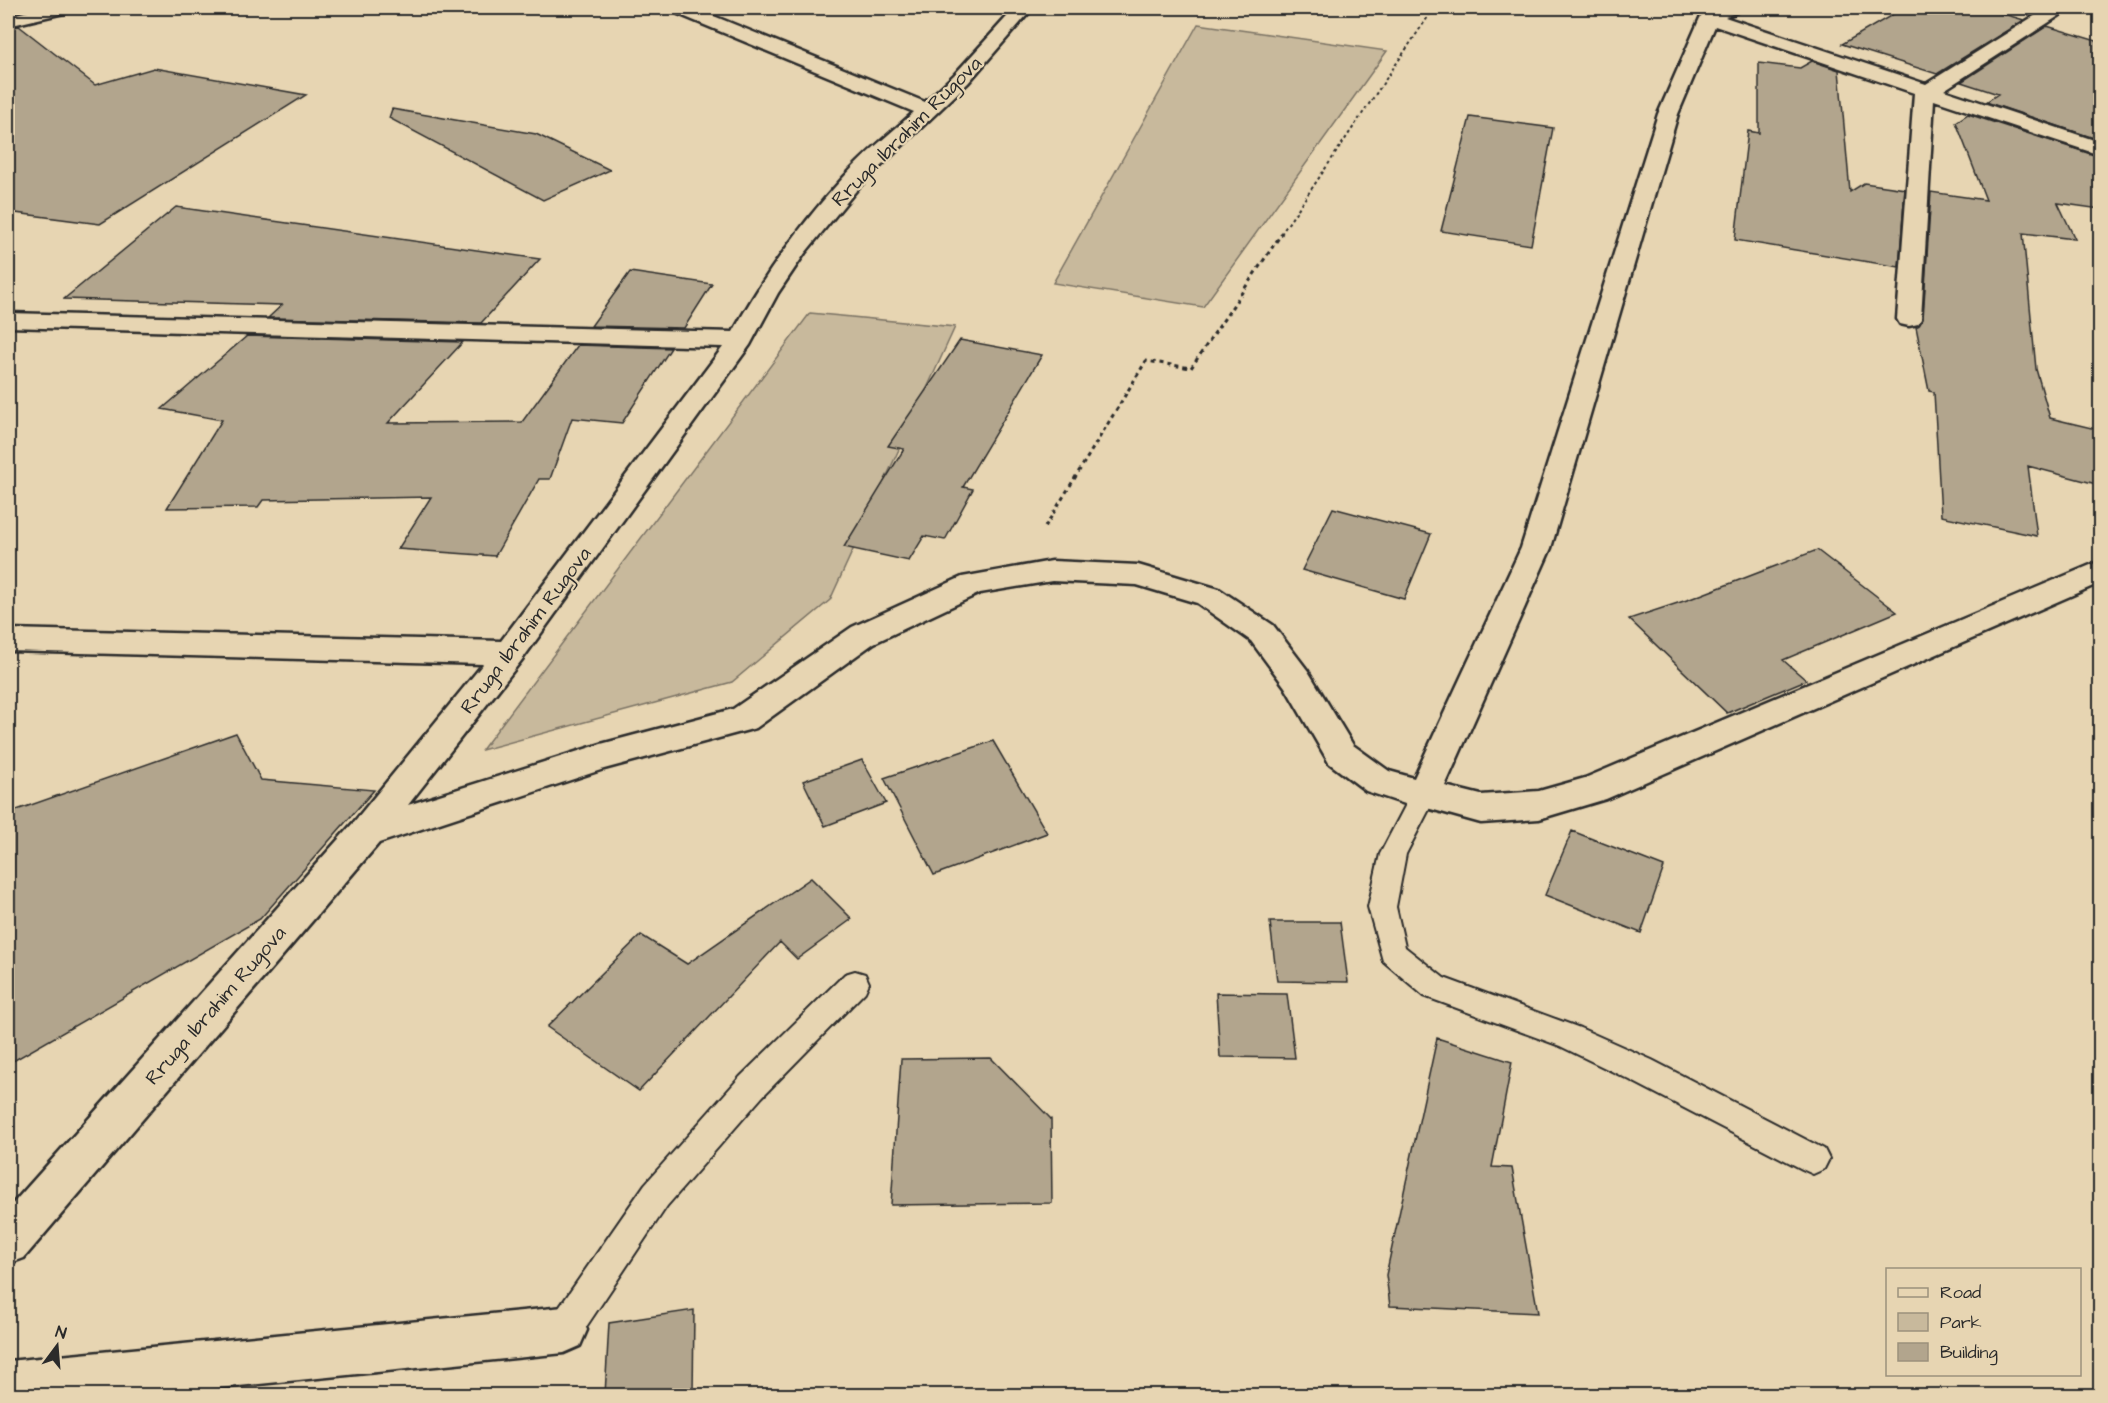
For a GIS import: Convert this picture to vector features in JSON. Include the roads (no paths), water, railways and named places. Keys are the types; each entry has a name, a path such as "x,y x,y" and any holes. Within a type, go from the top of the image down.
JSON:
{"street":[{"path":"8,21 62,8"},
{"name":"Rruga Ibrahim Rugova","path":"8,1242 366,833 510,653 741,340 766,292 796,249 850,182 961,79 1024,8"},
{"path":"1909,319 1924,94 2059,8"},
{"path":"684,10 927,111"},
{"path":"1423,795 1536,548 1668,114 1720,13 1928,92 2100,149"},
{"path":"8,320 741,340"},
{"path":"366,833 601,757 744,719 863,635 974,584 1052,571 1138,575 1208,596 1262,633 1297,679 1341,754 1378,783 1481,809 1539,806 1594,789 2100,571"},
{"path":"8,640 510,653"},
{"path":"8,1385 564,1330"}],"lane":[{"path":"1423,795 1393,854 1382,907 1393,952 1434,987 1590,1046 1813,1159"},
{"path":"564,1330 656,1195 751,1087 855,983"}]}
